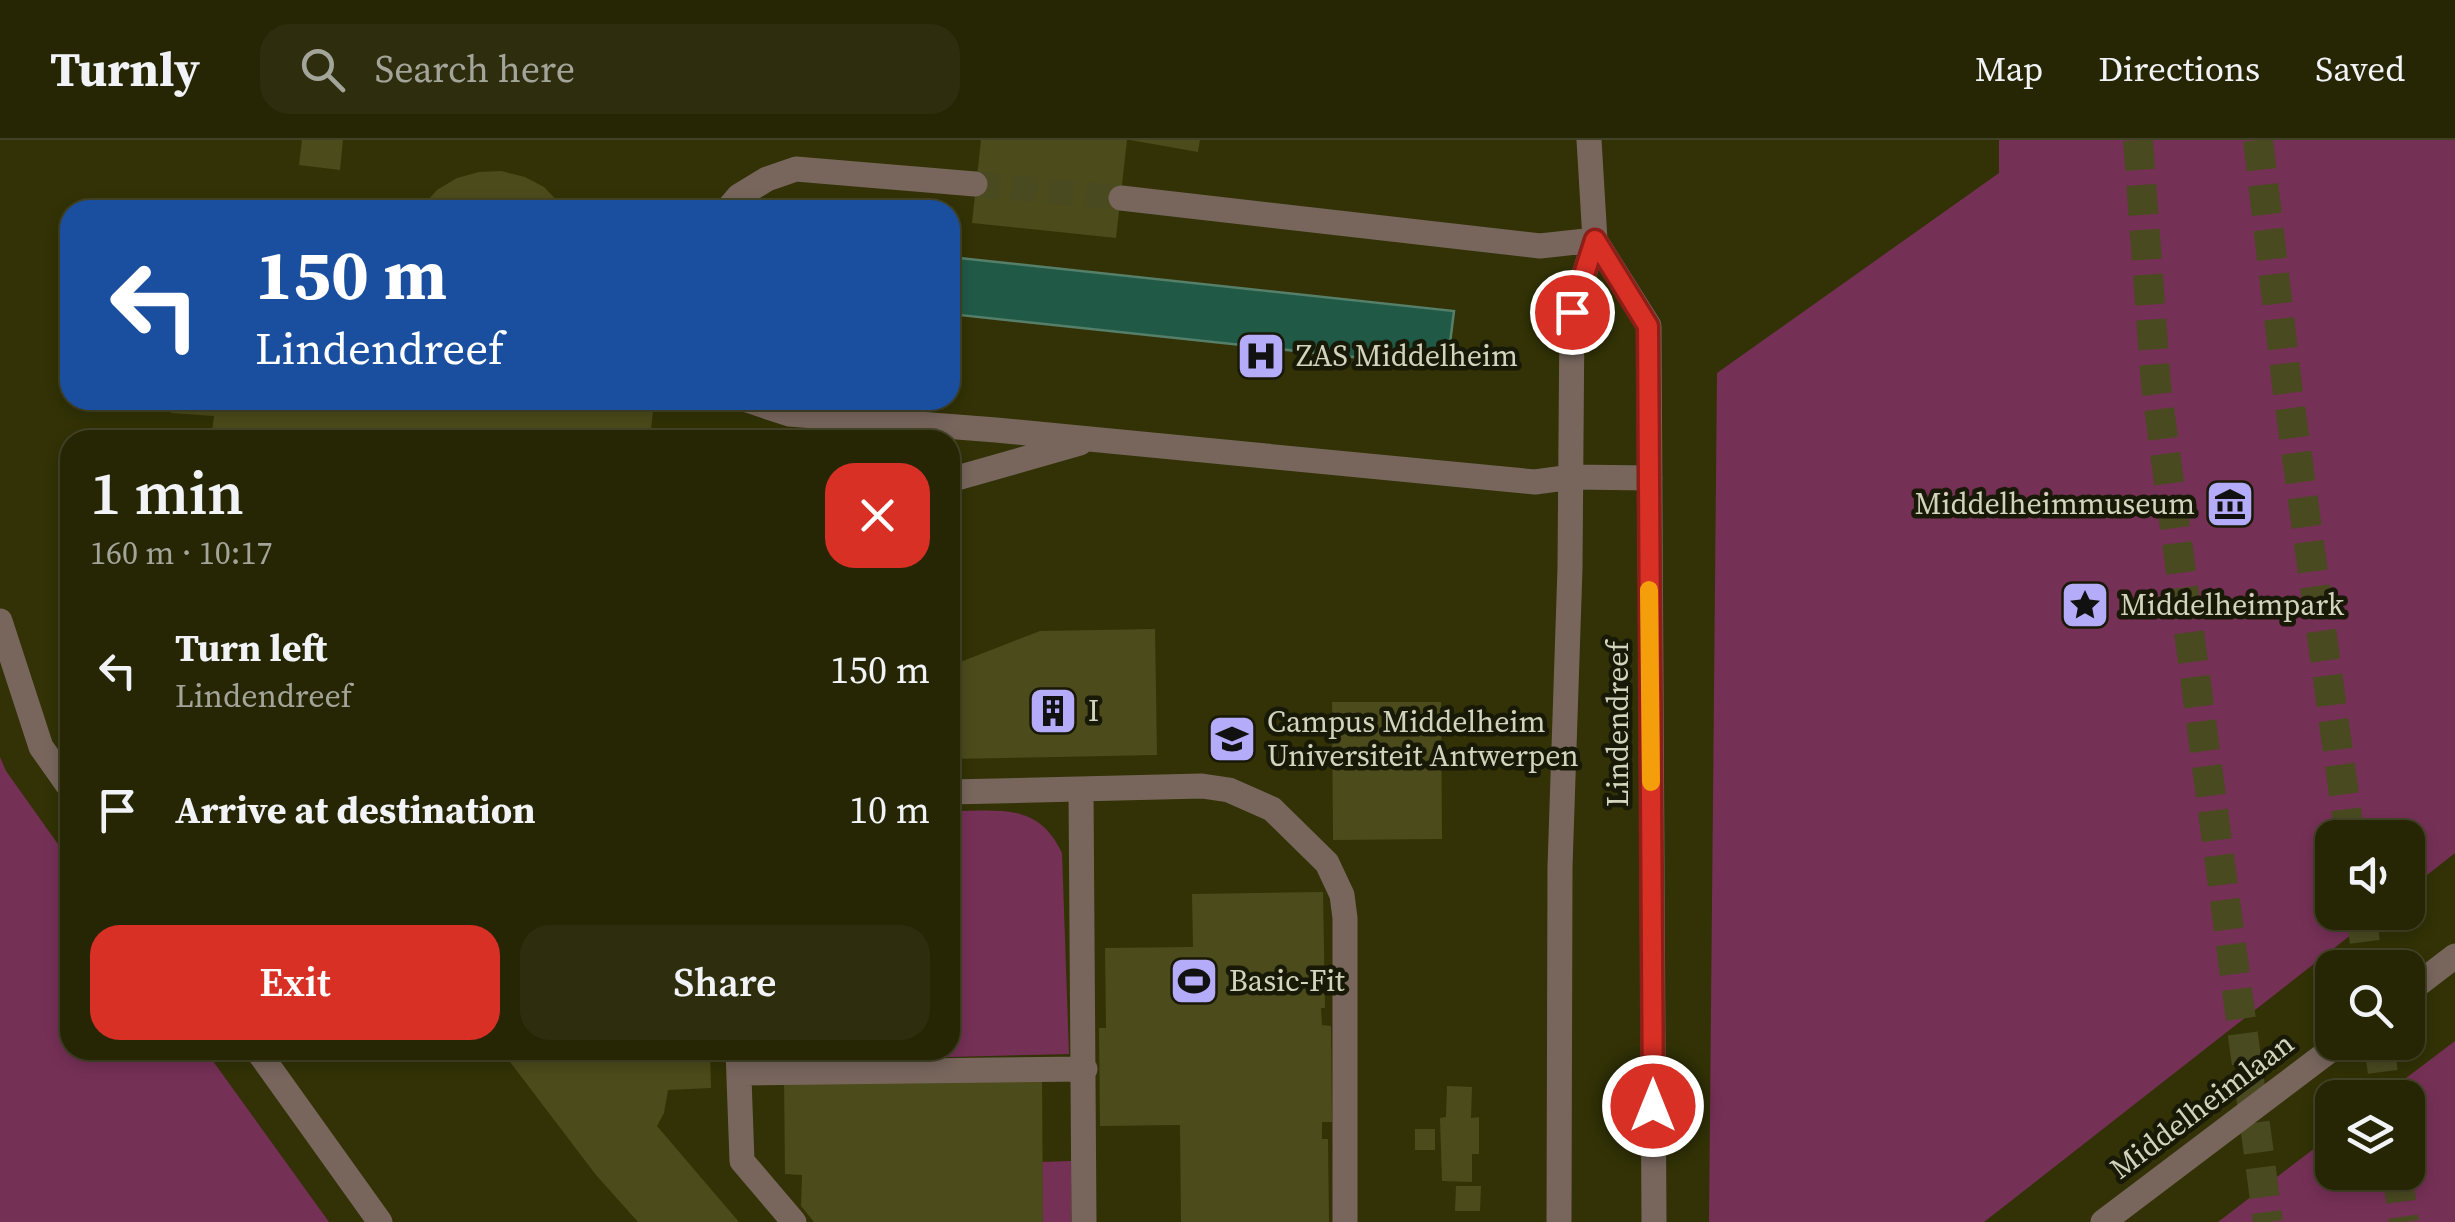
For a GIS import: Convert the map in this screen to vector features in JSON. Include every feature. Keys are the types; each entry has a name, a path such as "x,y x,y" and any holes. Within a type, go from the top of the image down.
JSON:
{"street":[{"name":"Lindendreef","path":"1559,1222 1560,868 1572,476 1572,312 1595,240 1589,140"},
{"path":"737,200 753,188 796,170 976,184"},
{"path":"1121,198 1540,246 1595,240"},
{"name":"Lindendreef","path":"1595,240 1648,326 1654,1222"},
{"path":"777,410 1535,482 1572,476 1650,478"},
{"path":"960,477 1092,440"},
{"path":"0,621 41,747 60,774"},
{"path":"960,792 1202,786 1230,790 1272,810 1327,862 1336,876 1345,918 1345,1222"},
{"path":"1081,790 1084,1222"},
{"path":"2425,979 2455,956"},
{"path":"264,1060 380,1222"},
{"name":"Middelheimlaan","path":"2103,1222 2317,1060"},
{"path":"794,1222 742,1161 738,1061 1085,1069"}],"shaded area":[{"name":"Middelheimpark","path":"1999,140 2455,140 2455,853 2425,877 2425,820 2315,820 2315,930 2357,930 2332,950 2315,950 2315,963 1984,1222 1709,1222 1717,373 1999,173"},
{"path":"960,258 1454,311 1447,367 960,315"},
{"path":"0,757 60,847 60,1060 212,1060 329,1222 0,1222"},
{"path":"960,811 1001,811 1029,817 1052,837 1062,853 1069,1054 960,1057"},
{"path":"2455,1041 2455,1222 2218,1222 2315,1148 2315,1190 2425,1190 2425,1080 2403,1080"},
{"path":"753,1060 832,1060 753,1062"},
{"path":"1071,1161 1071,1222 1043,1222 1042,1162"}],"building":[{"path":"302,140 343,140 340,170 299,165"},
{"path":"981,140 1127,140 1116,238 972,223"},
{"path":"1130,140 1200,140 1198,152"},
{"path":"501,171 525,177 544,187 556,200 428,200 457,178"},
{"path":"653,410 651,430 212,430 214,416 171,413"},
{"name":"I","path":"1155,629 1157,755 960,759 960,662 1040,631"},
{"path":"1332,702 1441,702 1442,839 1333,840"},
{"path":"1323,892 1322,1025 1331,1026 1332,1122 1322,1122 1322,1139 1328,1139 1329,1222 1181,1222 1180,1125 1100,1126 1099,1028 1106,1028 1105,948 1193,947 1192,894"},
{"path":"509,1060 710,1060 711,1088 668,1090 657,1126 739,1222 638,1222 596,1175"},
{"path":"1042,1073 1043,1222 814,1222 801,1206 802,1175 785,1174 784,1077"},
{"path":"1447,1086 1472,1087 1471,1118 1479,1117 1479,1154 1472,1154 1472,1182 1442,1181 1440,1118 1446,1117"},
{"path":"1415,1129 1435,1129 1435,1150 1415,1150"},
{"path":"1456,1186 1481,1186 1480,1211 1455,1211"}],"tunnel":[{"path":"2138,140 2156,385 2268,1222"},
{"path":"2258,140 2287,385 2347,820"},
{"path":"975,184 1121,198"},
{"path":"2363,930 2366,950"},
{"path":"2381,1060 2384,1080"},
{"path":"2400,1190 2404,1222"}],"slow traffic":[{"path":"1649,590 1651,782"}],"place":[{"name":"ZAS Middelheim","path":"1261,356"},
{"name":"Middelheimmuseum","path":"2230,504"},
{"name":"Middelheimpark","path":"2085,605"},
{"name":"I","path":"1053,711"},
{"name":"Campus Middelheim Universiteit Antwerpen","path":"1232,739"},
{"name":"Basic-Fit","path":"1194,981"}],"route":[{"path":"1572,312 1595,240 1648,326 1653,1106"}]}
